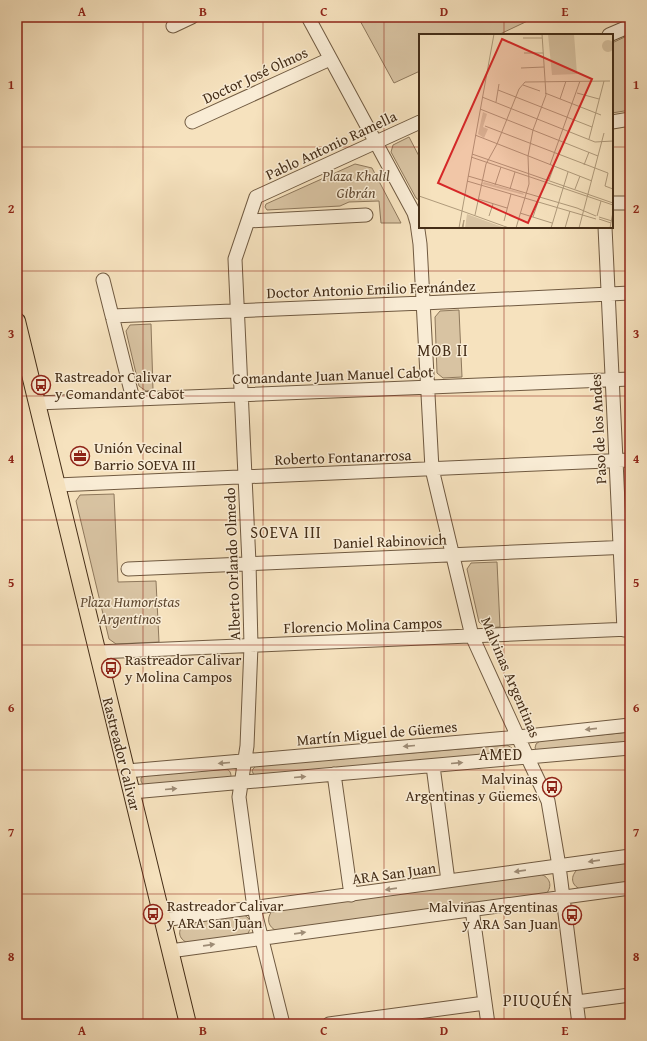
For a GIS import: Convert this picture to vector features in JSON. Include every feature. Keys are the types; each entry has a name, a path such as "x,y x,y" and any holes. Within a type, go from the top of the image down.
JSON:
{"main road":[{"name":"Rastreador Calivar","path":"17,321 188,1024"}],"street":[{"path":"173,26 192,17"},
{"name":"Malvinas Argentinas","path":"298,17 326,60 372,144 413,213 417,223 420,244 432,469 472,636 548,801 559,866 579,1024"},
{"name":"Malvinas Argentinas","path":"308,17 326,60"},
{"path":"611,34 630,26"},
{"name":"Doctor José Olmos","path":"192,122 326,60"},
{"path":"613,122 630,119"},
{"name":"Pablo Antonio Ramella","path":"256,197 419,122"},
{"name":"Alberto Orlando Olmedo","path":"256,197 235,259 252,646 247,746 238,797 254,908 283,1024"},
{"path":"613,204 630,203"},
{"path":"248,221 366,215"},
{"name":"Paso de los Andes","path":"605,228 616,461 625,548 627,629"},
{"path":"103,280 133,400"},
{"name":"Doctor Antonio Emilio Fernández","path":"112,316 423,303 630,292"},
{"name":"Comandante Juan Manuel Cabot","path":"37,403 630,379"},
{"name":"Roberto Fontanarrosa","path":"57,484 630,460"},
{"name":"Daniel Rabinovich","path":"128,568 625,548"},
{"name":"Florencio Molina Campos","path":"98,652 627,629"},
{"name":"Martín Miguel de Güemes","path":"127,771 518,737 630,725"},
{"path":"132,792 630,748"},
{"path":"433,766 448,881"},
{"path":"334,774 351,895"},
{"name":"ARA San Juan","path":"163,920 630,856"},
{"path":"170,950 630,888"},
{"path":"472,909 488,1024"},
{"path":"577,1002 630,995"},
{"path":"329,1024 386,1020 485,1003"}],"green space":[{"path":"358,17 536,17 500,34 419,34 419,71 394,83"},
{"path":"629,35 630,110 613,113 613,43"},
{"path":"409,137 419,156 419,200 416,198 391,152 393,145"},
{"name":"Plaza Khalil Gibrán","path":"355,164 372,168 401,223 381,223 379,201 349,202 340,206 267,210 265,207 266,204"},
{"path":"459,310 462,377 443,378 437,373 435,317 440,311"},
{"path":"151,324 153,390 146,391 139,386 126,331 130,325"},
{"name":"Plaza Humoristas Argentinos","path":"114,494 118,582 156,581 159,642 116,644 109,639 76,501 80,495"},
{"path":"497,562 500,627 485,628 479,622 467,569 471,563"},
{"path":"630,732 630,744 537,751 535,748 536,744 540,741"},
{"path":"507,745 512,748 511,753 254,775 252,771 256,766"},
{"path":"226,769 230,772 231,777 143,785 141,781 141,778 144,776"},
{"path":"630,862 630,882 580,889 573,883 573,877 578,869"},
{"path":"540,874 546,877 550,885 546,894 277,931 270,925 269,922 269,917 272,911"},
{"path":"244,915 249,919 251,924 247,935 188,943 182,939 180,934 182,926 185,923"}],"place":[{"name":"Rastreador Calivar y Comandante Cabot","path":"41,385"},
{"name":"Unión Vecinal Barrio SOEVA III","path":"80,456"},
{"name":"Rastreador Calivar y Molina Campos","path":"111,668"},
{"name":"Malvinas Argentinas y Güemes","path":"552,787"},
{"name":"Rastreador Calivar y ARA San Juan","path":"153,914"},
{"name":"Malvinas Argentinas y ARA San Juan","path":"572,915"}],"district":[{"name":"MOB II","path":"443,350"},
{"name":"SOEVA III","path":"286,532"},
{"name":"AMED","path":"501,754"},
{"name":"PIUQUÉN","path":"538,1000"}]}
